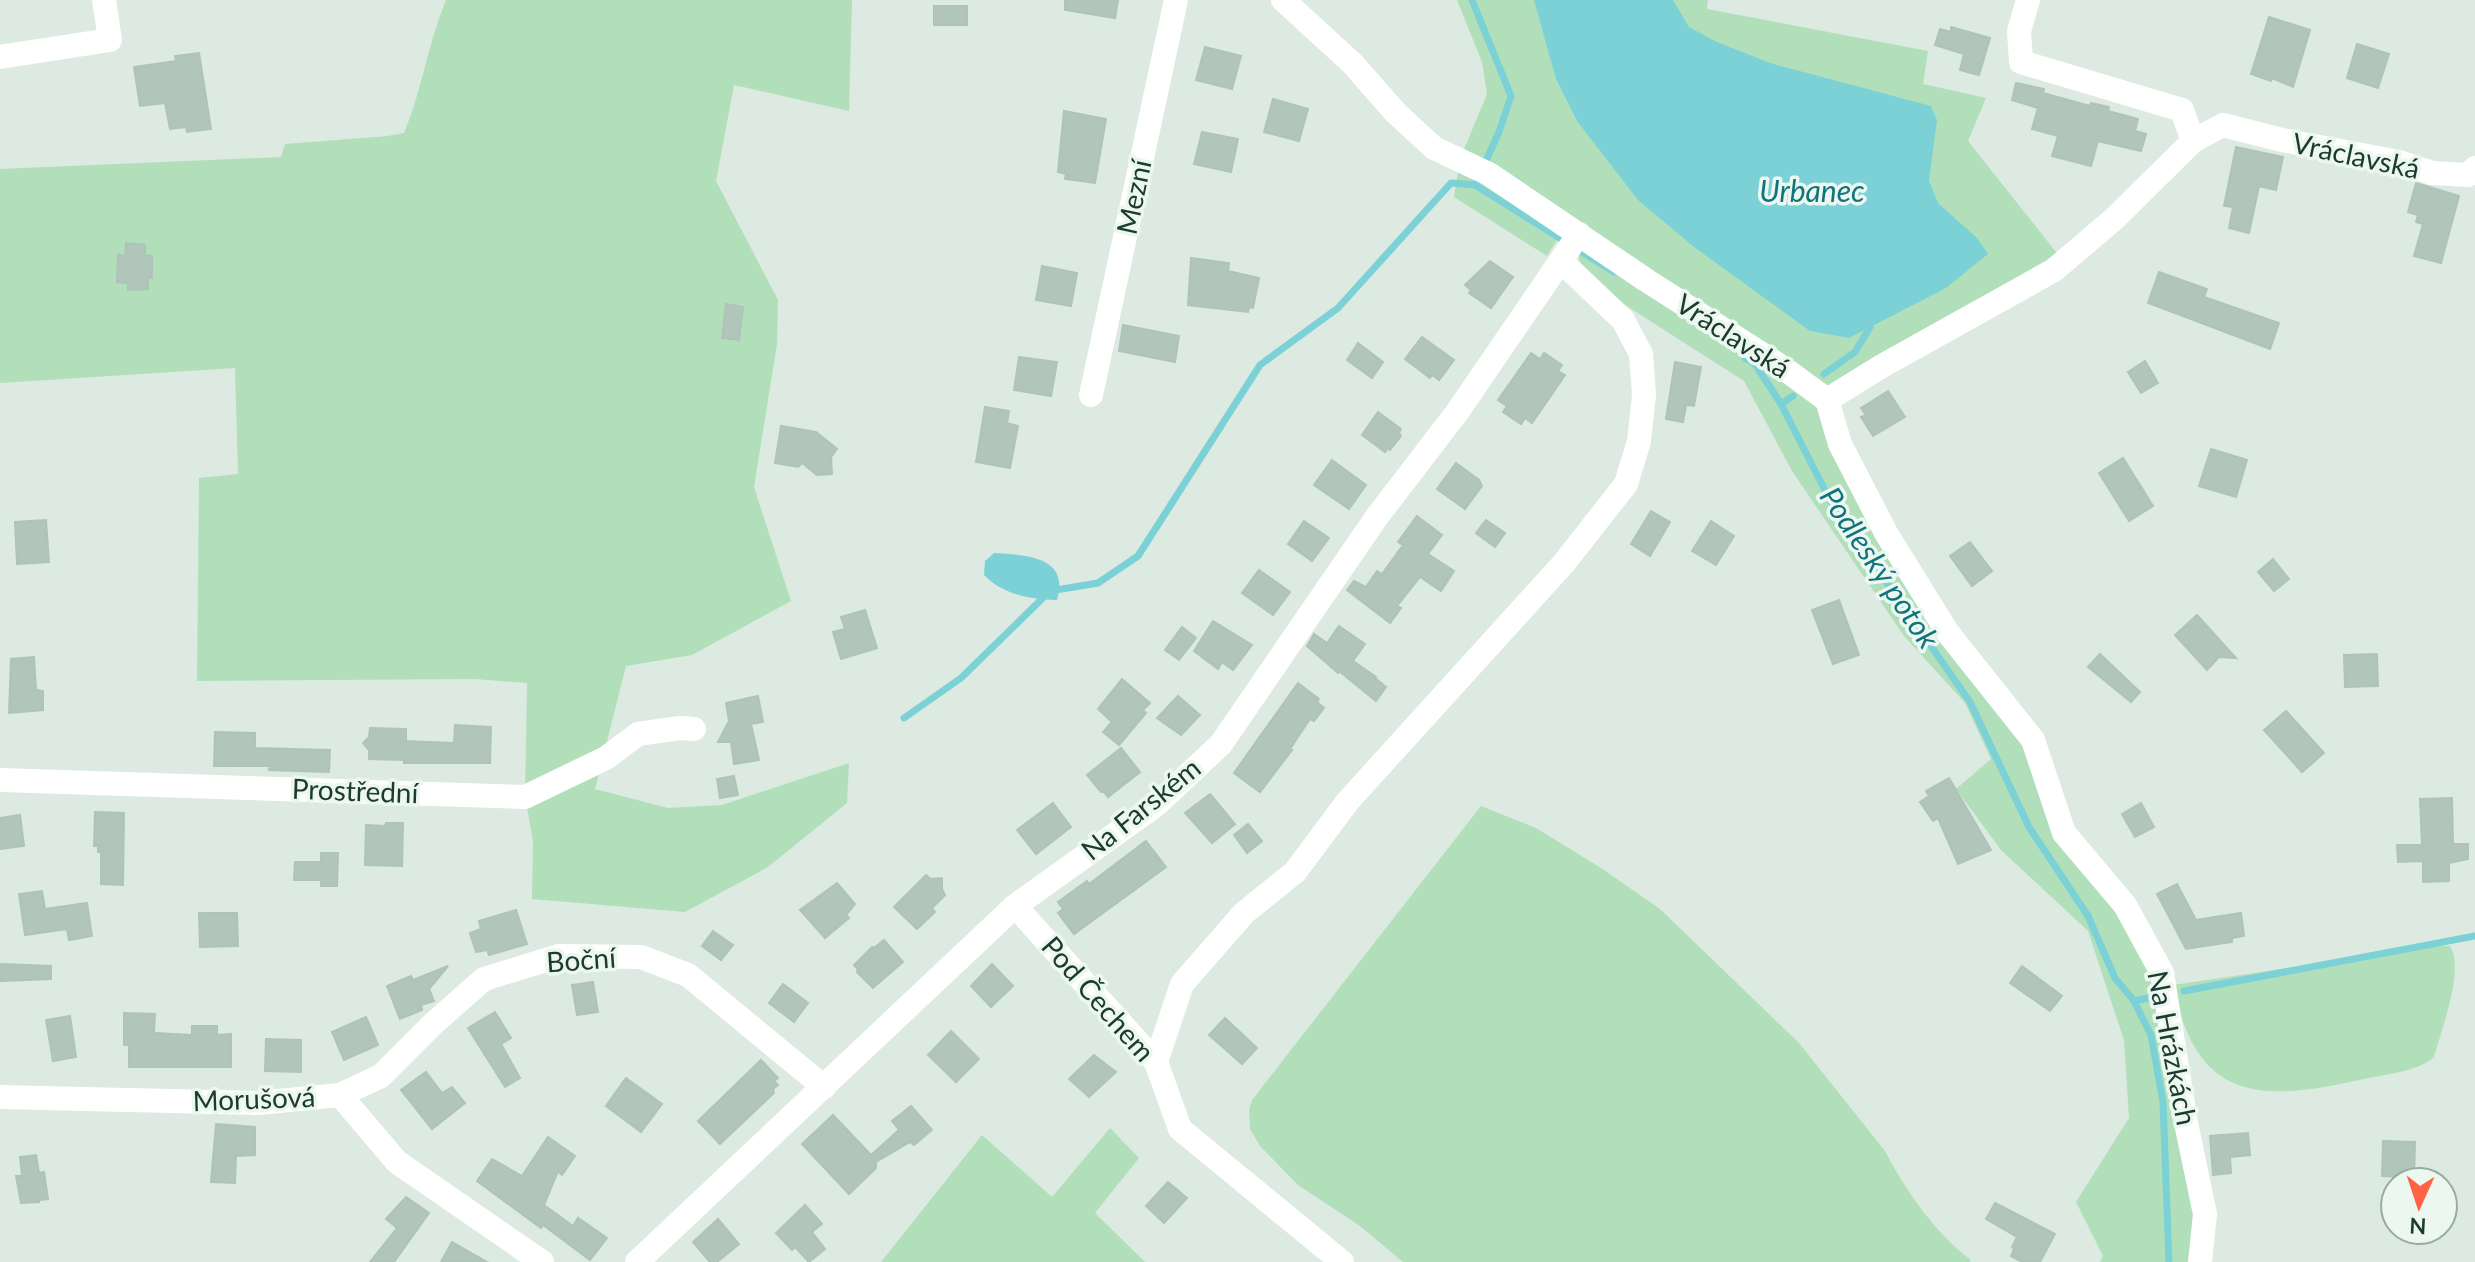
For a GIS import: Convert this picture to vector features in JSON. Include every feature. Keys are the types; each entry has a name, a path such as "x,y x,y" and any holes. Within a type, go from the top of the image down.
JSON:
{"street":[{"path":"0,57 110,40 104,0"},
{"name":"Mezní","path":"1091,395 1176,0"},
{"name":"Vráclavská","path":"1283,0 1352,63 1396,113 1434,148 1482,170 1571,246 1646,280 1782,367 1827,400 2054,270 2114,219 2193,141 2223,125 2282,140 2399,162 2432,173 2468,175 2475,168"},
{"path":"2028,0 2019,31 2021,62 2182,110 2193,141"},
{"path":"1156,1062 1182,984 1244,913 1295,872 1348,801 1564,563 1626,484 1639,441 1644,395 1641,354 1623,320 1571,246"},
{"name":"Na Farském","path":"637,1262 786,1118 824,1087 1015,906 1156,805 1221,744 1376,518 1458,411 1571,246"},
{"name":"Na Hrázkách","path":"1827,400 1840,444 1886,533 1948,633 2033,740 2064,833 2125,905 2162,973 2186,1123 2205,1214 2200,1262"},
{"name":"Prostřední","path":"0,780 525,797 606,758 638,734 694,729"},
{"name":"Pod Čechem","path":"1015,906 1156,1062 1180,1129 1342,1262"},
{"name":"Boční","path":"340,1095 381,1076 484,979 559,956 641,957 688,975 824,1087"},
{"name":"Morušová","path":"0,1097 258,1103 340,1095 397,1162 542,1262"}],"green space":[{"path":"446,0 852,0 849,111 734,85 716,181 778,300 777,344 754,487 791,601 692,655 626,666 595,789 668,808 722,805 849,763 847,803 768,867 685,912 532,899 533,841 525,797 527,683 475,679 197,681 199,478 238,474 235,368 0,383 0,169 281,157 285,144 404,133"},
{"path":"1457,0 1708,0 1707,9 1928,51 1923,84 1986,98 1968,141 2064,262 1827,400 1566,226 1547,256 1454,197 1460,159 1487,94 1482,62"},
{"path":"1583,241 1825,405 1838,448 2029,742 2062,836 2158,973 2200,1214 2196,1262 2100,1262 2103,1256 2076,1202 2129,1118 2124,1040 2088,931 2001,850 1956,789 1991,759 1965,703 1904,636 1792,471 1744,381 1597,287 1579,261"},
{"path":"1481,806 1536,828 1660,909 1799,1043 1885,1151 1922,1210 1970,1262 1403,1262 1360,1226 1298,1185 1260,1146 1250,1129 1252,1100"},
{"path":"2450,946 2455,970 2434,1057 2391,1074 2294,1091 2265,1091 2239,1085 2217,1073 2198,1053 2184,1024 2173,985"},
{"path":"1110,1128 1139,1158 1095,1213 1145,1262 881,1262 982,1135 1052,1197"}],"water":[{"name":"Urbanec","path":"1534,0 1673,0 1689,27 1717,42 1770,63 1931,106 1937,120 1929,181 1938,203 1977,238 1988,254 1946,288 1849,338 1810,331 1694,247 1638,200 1577,121 1556,79"},
{"path":"994,553 1031,557 1051,566 1057,574 1059,585 1057,600 1018,595 991,582 984,575 985,561"}],"building":[{"path":"1065,0 1118,0 1115,18 1065,10"},
{"path":"934,6 967,6 967,25 934,25"},
{"path":"2269,17 2310,30 2293,87 2251,74"},
{"path":"1951,27 1990,38 1979,75 1960,70 1964,54 1935,45 1940,29 1951,32"},
{"path":"2357,44 2389,54 2378,88 2347,78"},
{"path":"1205,47 1241,56 1232,89 1196,80"},
{"path":"199,53 211,129 187,132 186,127 170,129 165,103 140,106 134,67 176,61 175,56"},
{"path":"2016,83 2044,89 2043,93 2090,106 2091,103 2109,107 2108,111 2138,119 2135,131 2146,134 2141,151 2098,141 2091,166 2052,156 2058,136 2032,129 2038,108 2012,100"},
{"path":"1273,99 1308,109 1299,141 1264,132"},
{"path":"1064,111 1106,119 1095,183 1065,179 1066,174 1058,172"},
{"path":"1202,132 1238,139 1231,172 1194,164"},
{"path":"2236,147 2283,157 2276,190 2259,186 2249,233 2229,228 2233,207 2224,206"},
{"path":"2416,183 2459,196 2441,263 2414,256 2423,224 2416,222 2418,215 2408,212"},
{"path":"126,243 145,245 145,255 152,256 152,278 148,278 148,289 128,290 128,283 117,282 118,255 125,256"},
{"path":"1191,258 1229,263 1228,271 1259,278 1253,308 1249,307 1248,312 1188,305"},
{"path":"1490,261 1513,277 1491,308 1469,293 1471,290 1465,285"},
{"path":"1042,266 1077,273 1071,306 1036,300"},
{"path":"2159,272 2207,289 2204,297 2279,323 2270,349 2148,303"},
{"path":"726,304 743,307 739,340 722,338"},
{"path":"1123,325 1179,336 1175,362 1119,351"},
{"path":"1422,337 1454,360 1439,380 1432,375 1430,378 1405,359"},
{"path":"1358,343 1383,362 1372,378 1347,360"},
{"path":"1531,353 1540,359 1544,353 1562,365 1558,371 1565,375 1532,423 1525,418 1521,424 1503,412 1507,406 1498,400"},
{"path":"1019,357 1057,362 1051,396 1014,390"},
{"path":"2145,361 2158,383 2141,393 2128,372"},
{"path":"1675,362 1701,367 1694,406 1686,405 1683,422 1666,419"},
{"path":"1888,391 1905,417 1873,436 1861,417 1866,415 1861,408"},
{"path":"985,407 1009,411 1007,423 1018,426 1010,468 976,462"},
{"path":"1378,412 1401,429 1401,436 1385,452 1362,435"},
{"path":"781,426 816,432 837,449 831,457 832,474 817,475 802,463 798,467 775,463"},
{"path":"2211,449 2247,460 2236,497 2199,486"},
{"path":"2123,458 2153,506 2129,521 2099,473"},
{"path":"1332,460 1366,485 1349,509 1314,485"},
{"path":"1456,463 1479,480 1482,486 1465,509 1437,489"},
{"path":"1651,511 1670,522 1650,556 1631,544"},
{"path":"1417,516 1442,535 1428,554 1454,571 1441,591 1420,577 1397,606 1401,608 1390,623 1347,590 1354,581 1366,587 1377,571 1382,574 1403,545 1398,542"},
{"path":"46,520 49,562 17,564 15,522"},
{"path":"1486,520 1505,533 1495,547 1476,533"},
{"path":"1304,521 1329,538 1312,561 1288,544"},
{"path":"1711,521 1734,536 1716,565 1692,551"},
{"path":"1970,542 1992,571 1972,586 1950,556"},
{"path":"2273,559 2289,579 2274,591 2258,572"},
{"path":"1259,570 1290,592 1273,615 1242,593"},
{"path":"1839,600 1859,655 1833,664 1812,610"},
{"path":"865,610 877,648 841,659 833,632 845,629 841,617"},
{"path":"2197,615 2236,658 2219,657 2207,670 2175,635"},
{"path":"1213,621 1252,645 1233,670 1222,662 1218,669 1194,651"},
{"path":"1339,626 1365,644 1353,661 1386,687 1376,701 1307,646 1314,634 1327,643"},
{"path":"1182,627 1196,638 1179,660 1165,650"},
{"path":"2100,654 2140,692 2131,702 2088,667"},
{"path":"2377,654 2378,686 2345,687 2344,655"},
{"path":"34,657 36,690 43,691 43,710 9,713 11,659"},
{"path":"1122,679 1150,703 1143,710 1146,713 1119,745 1103,732 1112,722 1098,709"},
{"path":"1298,683 1319,699 1317,702 1324,708 1314,721 1310,719 1292,750 1260,792 1234,773"},
{"path":"758,696 763,722 751,724 759,760 734,764 731,742 718,742 729,721 726,703"},
{"path":"1178,696 1200,715 1181,735 1157,718"},
{"path":"2286,711 2324,753 2302,772 2264,730"},
{"path":"455,725 491,727 490,763 404,763 404,760 369,759 369,750 363,743 369,737 370,728 406,729 406,741 454,743"},
{"path":"215,732 255,733 255,748 330,750 329,772 269,770 270,766 214,766"},
{"path":"1121,748 1140,772 1108,797 1087,775"},
{"path":"734,776 738,795 720,798 717,779"},
{"path":"1949,778 1991,850 1958,864 1938,818 1933,821 1920,802 1929,796 1926,791"},
{"path":"1210,794 1235,824 1212,843 1185,813"},
{"path":"2452,798 2453,844 2468,844 2468,859 2449,863 2449,881 2423,882 2423,861 2398,862 2397,845 2422,845 2420,799"},
{"path":"1053,803 1071,827 1036,854 1017,830"},
{"path":"2141,803 2154,827 2135,837 2122,814"},
{"path":"95,812 124,813 123,885 101,884 101,852 98,852 98,846 94,846"},
{"path":"20,815 24,846 0,849 0,818"},
{"path":"386,823 403,823 402,866 365,865 366,825 385,826"},
{"path":"1248,824 1262,841 1247,853 1234,835"},
{"path":"1146,841 1166,867 1074,934 1058,913 1063,909 1058,902 1087,881 1089,884"},
{"path":"321,853 338,853 337,886 321,886 321,880 294,880 295,862 321,862"},
{"path":"926,875 931,879 942,878 945,895 932,908 935,912 917,929 894,907"},
{"path":"837,883 855,904 846,915 849,918 825,938 800,910"},
{"path":"2177,884 2196,920 2241,913 2244,936 2232,938 2232,942 2186,949 2157,894"},
{"path":"42,891 45,909 87,903 92,936 69,940 67,929 25,935 19,894"},
{"path":"516,910 527,944 489,955 487,950 476,952 470,933 481,929 479,921"},
{"path":"199,913 237,913 238,946 200,947"},
{"path":"713,931 733,945 721,960 702,946"},
{"path":"884,940 903,962 873,988 854,965"},
{"path":"0,964 51,966 51,979 0,981"},
{"path":"992,964 1013,986 991,1007 971,986"},
{"path":"448,966 429,989 434,1001 421,1005 422,1010 400,1019 387,986"},
{"path":"2022,966 2062,996 2050,1011 2010,983"},
{"path":"593,982 598,1012 577,1015 572,985"},
{"path":"783,984 808,1003 794,1022 769,1003"},
{"path":"495,1012 511,1038 501,1044 520,1078 505,1087 468,1028"},
{"path":"124,1013 155,1014 154,1033 192,1035 192,1026 217,1026 217,1035 231,1034 231,1067 129,1067 129,1045 124,1045"},
{"path":"70,1016 76,1057 53,1061 46,1020"},
{"path":"366,1017 378,1045 344,1060 332,1032"},
{"path":"1225,1018 1257,1048 1242,1064 1209,1035"},
{"path":"951,1031 979,1059 956,1082 928,1055"},
{"path":"266,1039 301,1040 301,1072 265,1071"},
{"path":"1094,1055 1116,1072 1089,1097 1069,1079"},
{"path":"761,1060 778,1078 774,1081 778,1085 773,1089 774,1093 720,1144 698,1121"},
{"path":"426,1072 442,1093 452,1087 465,1103 432,1129 401,1090"},
{"path":"626,1078 662,1104 641,1132 606,1106"},
{"path":"911,1106 932,1130 914,1145 910,1142 876,1162 876,1168 849,1194 802,1144 833,1115 871,1155 899,1130 892,1121"},
{"path":"216,1124 255,1127 255,1155 236,1156 235,1183 211,1182"},
{"path":"2248,1133 2250,1155 2230,1157 2231,1173 2213,1175 2210,1136"},
{"path":"548,1137 575,1156 562,1175 558,1171 544,1205 573,1226 578,1218 607,1238 590,1260 477,1181 492,1159 522,1176"},
{"path":"2383,1141 2415,1142 2414,1166 2382,1166"},
{"path":"36,1155 39,1173 44,1172 48,1199 21,1203 16,1176 22,1176 20,1157"},
{"path":"1168,1182 1187,1198 1164,1223 1146,1206"},
{"path":"406,1197 429,1213 394,1262 370,1262 397,1228 386,1219"},
{"path":"1995,1203 2055,1234 2040,1262 2022,1262 2011,1256 2017,1237 1986,1219"},
{"path":"805,1205 822,1224 812,1232 825,1249 809,1262 776,1233"},
{"path":"718,1219 739,1244 717,1262 710,1262 693,1242"},
{"path":"452,1242 487,1262 441,1262"}],"waterway":[{"name":"Podleský potok","path":"1472,0 1511,96 1475,185 1614,272"},
{"path":"904,718 961,678 1050,591 1098,583 1138,556 1260,365 1338,308 1451,183 1475,185"},
{"path":"1824,374 1855,352 1870,327 1866,323"},
{"name":"Podleský potok","path":"1745,358 1755,364 1781,404 1832,504 1970,702 2029,827 2088,916 2115,978 2134,1001 2151,1035 2163,1102 2169,1262"},
{"path":"1781,404 1793,396"},
{"path":"2184,991 2475,936"},
{"path":"2134,1001 2148,998"}]}
